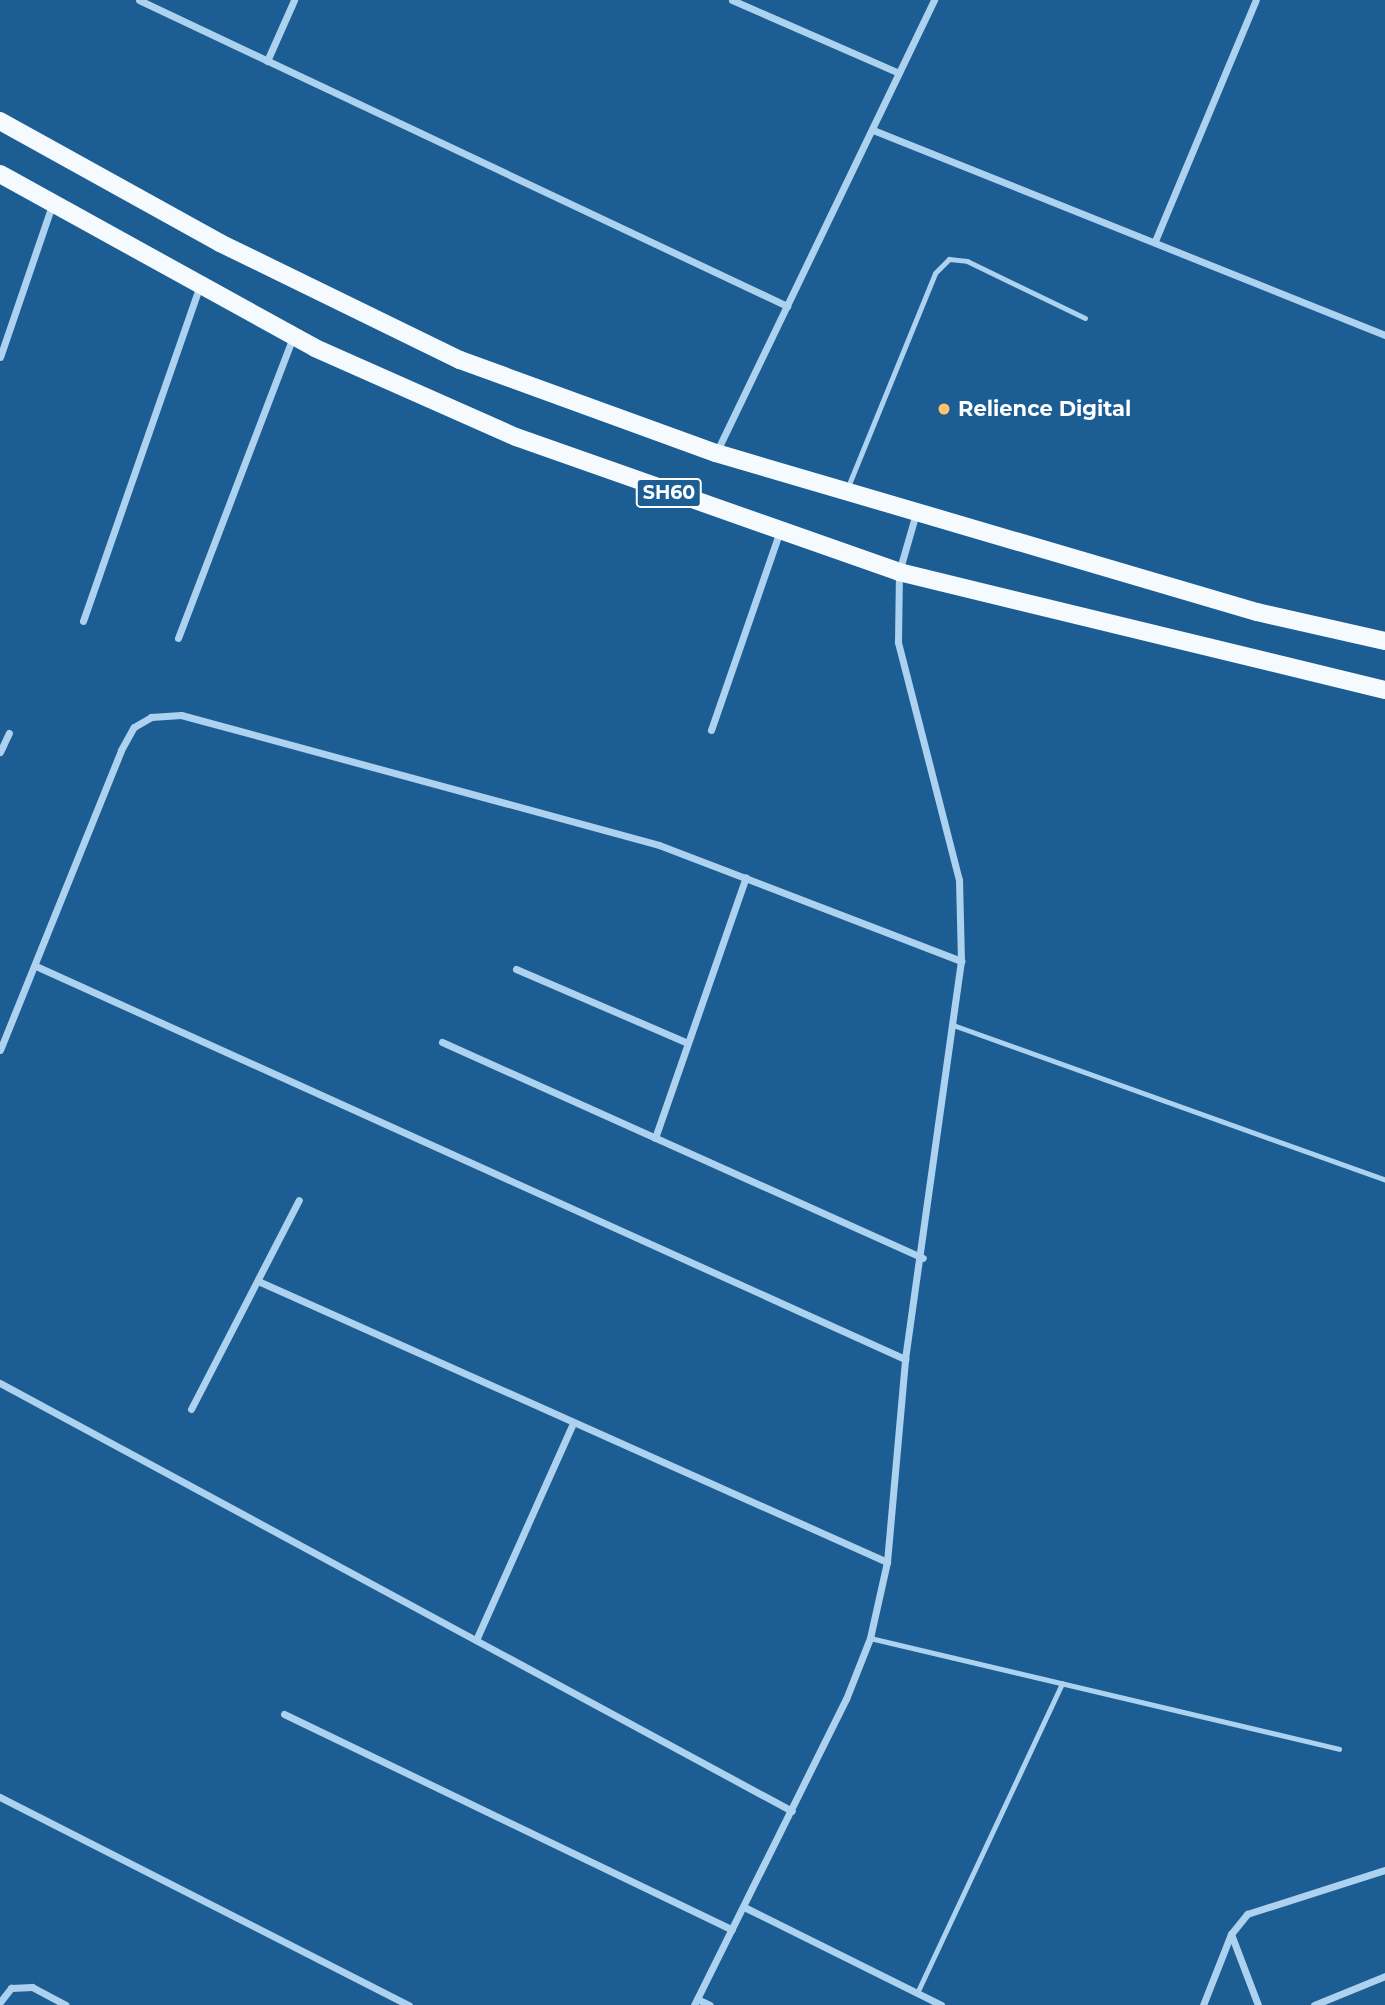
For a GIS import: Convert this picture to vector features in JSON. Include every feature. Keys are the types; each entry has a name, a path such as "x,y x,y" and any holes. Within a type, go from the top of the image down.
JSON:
{"main road":[{"name":"SH60","path":"0,121 220,243 460,360 716,453 1257,612 1385,641"},
{"name":"SH60","path":"0,174 293,336 516,437 779,534 899,572 1385,690"}],"street":[{"path":"139,0 787,306"},
{"path":"159,9 162,0"},
{"path":"267,61 294,0"},
{"path":"732,0 899,73"},
{"path":"716,453 934,0"},
{"path":"1155,241 1256,0"},
{"path":"873,130 1385,335"},
{"path":"0,356 53,203"},
{"path":"83,621 200,285"},
{"path":"178,638 293,336"},
{"path":"710,2005 696,2002 793,1811 870,1638 887,1562 905,1359 923,1258 961,961 958,880 898,642 899,572 916,512"},
{"path":"711,730 779,534"},
{"path":"0,1050 38,967 121,750 134,727 151,717 181,715 659,845 961,961"},
{"path":"0,752 9,733"},
{"path":"655,1138 746,877"},
{"path":"38,967 905,1359"},
{"path":"516,969 688,1043"},
{"path":"442,1042 923,1258"},
{"path":"191,1409 299,1200"},
{"path":"258,1281 887,1562"},
{"path":"0,1382 793,1811"},
{"path":"476,1640 573,1423"},
{"path":"284,1714 732,1930"},
{"path":"0,1797 409,2005"},
{"path":"1203,2005 1231,1934 1247,1914 1273,1902 1385,1870"},
{"path":"744,1907 942,2005"},
{"path":"1231,1934 1258,2005"},
{"path":"1314,2005 1385,1976"},
{"path":"0,2002 12,1988 32,1987 66,2005"}],"lane":[{"path":"846,492 935,273 950,260 967,261 1084,318"},
{"path":"953,1025 1385,1180"},
{"path":"870,1638 1339,1749"},
{"path":"916,1993 1062,1683"}],"place":[{"name":"Relience Digital","path":"944,409"}]}
